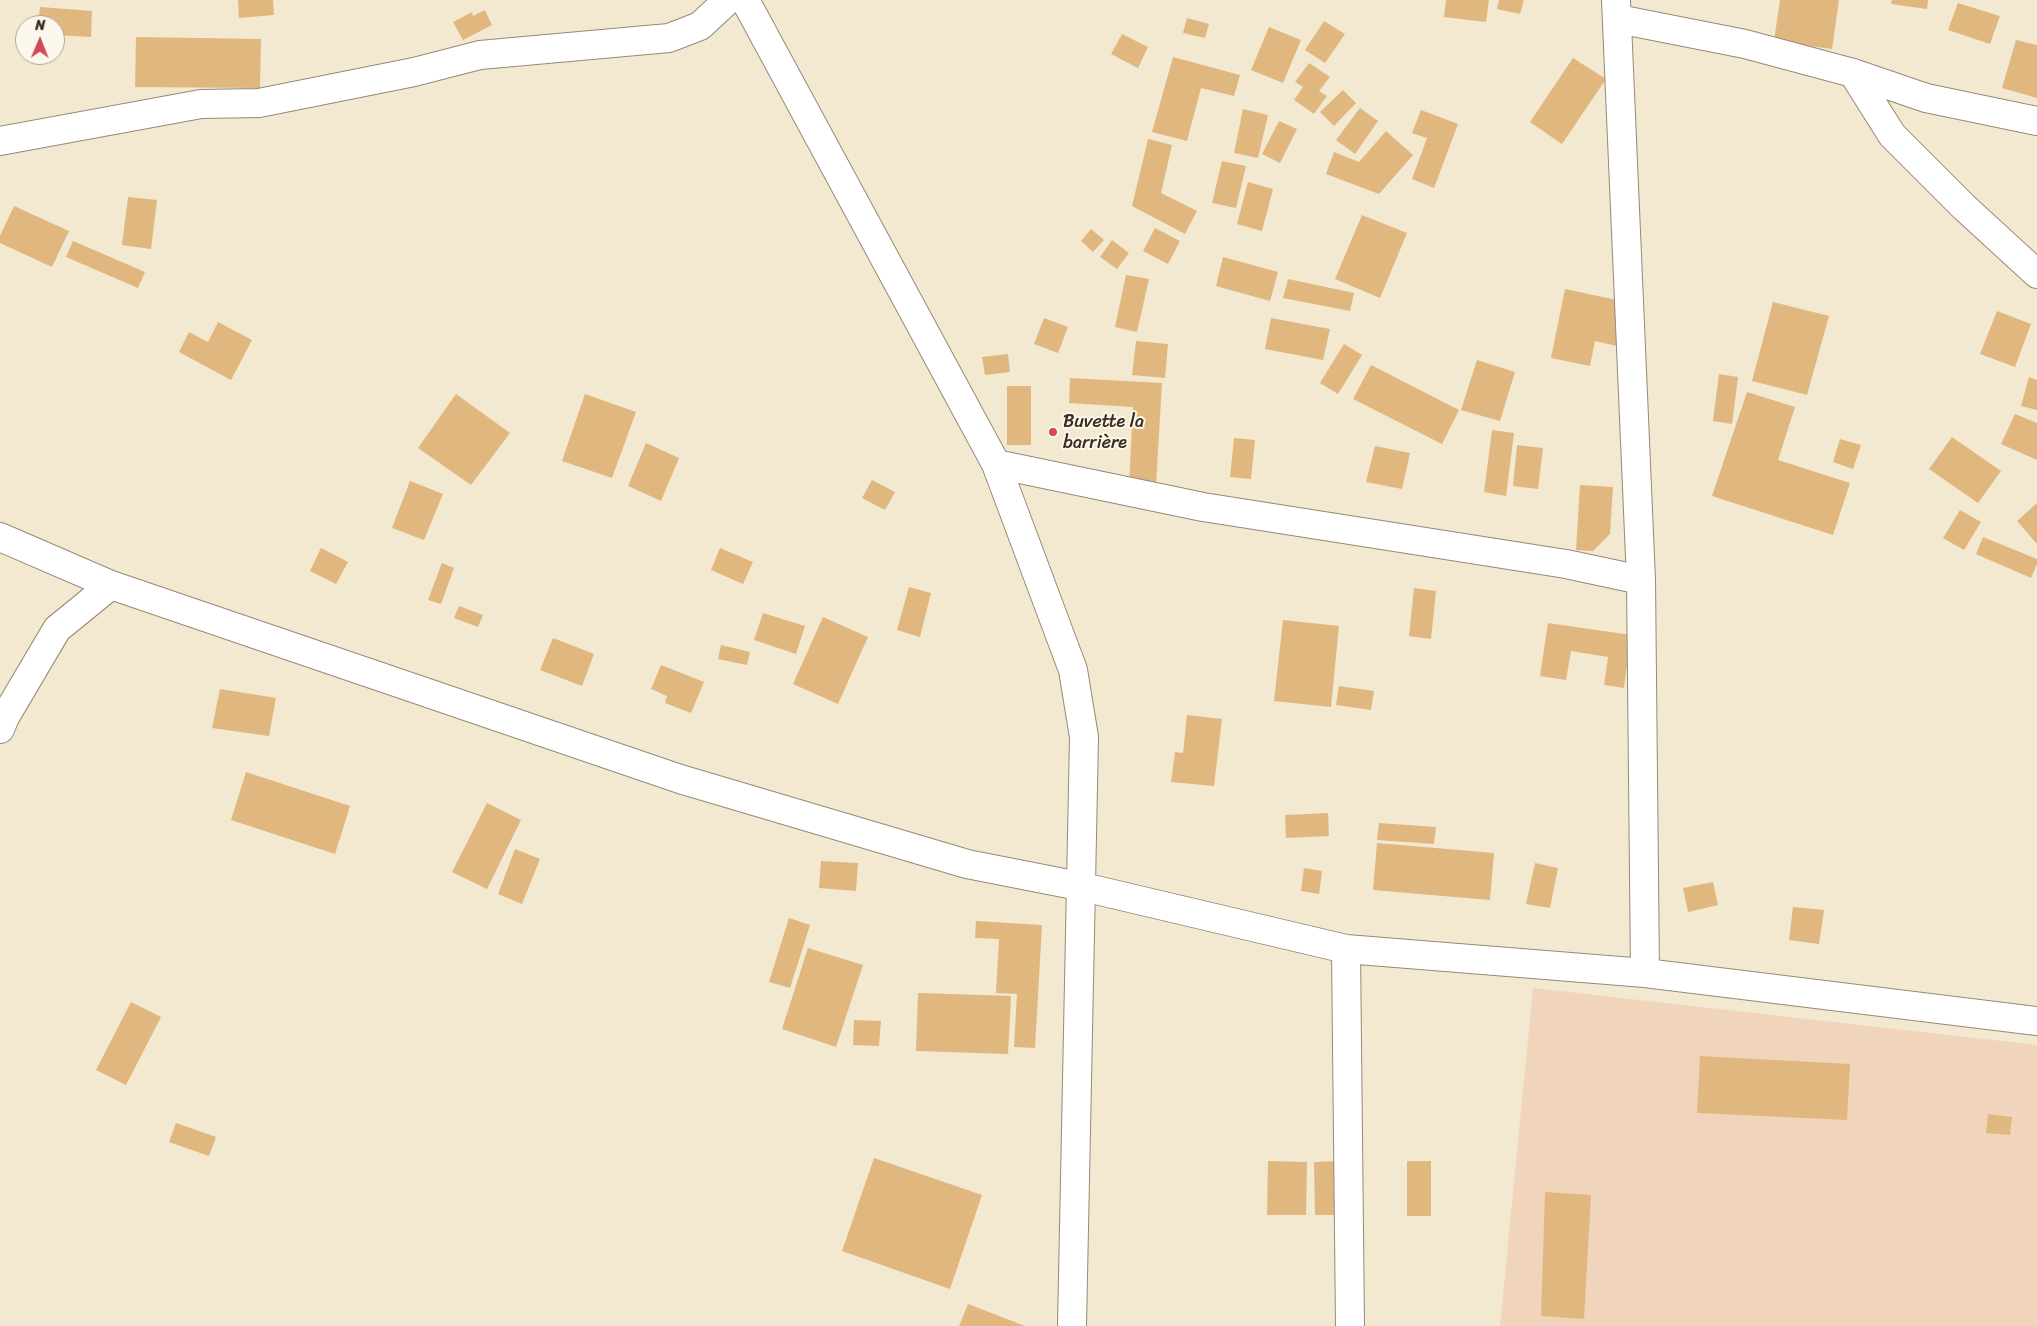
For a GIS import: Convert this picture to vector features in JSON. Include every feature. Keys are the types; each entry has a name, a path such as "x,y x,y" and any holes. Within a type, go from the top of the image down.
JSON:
{"street":[{"path":"0,141 201,104 259,104 386,78 480,55 669,38 700,26 728,0"},
{"path":"745,0 996,464 1073,670 1084,737 1072,1326"},
{"path":"1645,973 1641,580 1617,10 1853,73 1926,98 2037,121"},
{"path":"1853,73 1892,135 1964,207 2037,274"},
{"path":"996,464 1203,507 1566,564 1641,580"},
{"path":"0,537 111,585 680,779 967,864 1080,886 1346,949 1645,973 2037,1021"},
{"path":"0,729 5,717 57,629 111,585"},
{"path":"1346,949 1350,1326"}],"shaded area":[{"path":"1533,988 2037,1045 2037,1326 1500,1326"}],"building":[{"path":"238,0 273,0 274,15 239,18"},
{"path":"1446,0 1489,0 1486,22 1444,17"},
{"path":"1499,0 1524,0 1520,14 1497,9"},
{"path":"1780,0 1839,0 1832,49 1774,41"},
{"path":"1892,0 1928,0 1927,9 1891,4"},
{"path":"1958,3 2000,16 1990,44 1948,30"},
{"path":"40,7 92,11 91,37 65,36 65,15 39,15"},
{"path":"485,10 492,25 463,40 453,22 472,12 473,16"},
{"path":"1187,18 1209,24 1205,38 1183,33"},
{"path":"1324,21 1345,34 1325,63 1305,50"},
{"path":"1269,27 1301,40 1283,83 1251,70"},
{"path":"1122,34 1148,47 1138,68 1111,54"},
{"path":"136,37 261,39 260,88 135,87"},
{"path":"2016,40 2037,45 2037,98 2002,88"},
{"path":"1173,57 1240,75 1234,96 1201,88 1187,141 1152,132"},
{"path":"1573,58 1606,79 1562,144 1530,122"},
{"path":"1309,63 1330,77 1319,91 1327,96 1314,114 1294,100 1303,87 1295,82"},
{"path":"1343,90 1356,103 1334,126 1320,112"},
{"path":"1360,108 1378,121 1355,154 1336,140"},
{"path":"1243,109 1268,115 1258,158 1234,153"},
{"path":"1421,110 1458,124 1434,188 1412,179 1427,138 1412,133"},
{"path":"1279,121 1297,129 1280,163 1262,154"},
{"path":"1386,131 1413,155 1379,194 1326,174 1334,152 1359,162"},
{"path":"1148,139 1172,145 1161,193 1197,211 1185,234 1132,206"},
{"path":"1222,161 1246,166 1236,208 1212,203"},
{"path":"1248,182 1273,189 1262,231 1237,224"},
{"path":"128,197 157,200 151,249 122,245"},
{"path":"14,206 69,231 52,267 0,243 0,236"},
{"path":"1362,215 1407,233 1380,298 1335,279"},
{"path":"1155,228 1180,241 1168,264 1143,251"},
{"path":"1091,229 1104,240 1093,252 1081,241"},
{"path":"1112,240 1129,253 1117,269 1100,257"},
{"path":"73,241 145,272 138,288 66,257"},
{"path":"1223,257 1278,272 1270,301 1216,286"},
{"path":"1126,275 1149,279 1137,332 1115,327"},
{"path":"1288,279 1354,293 1350,311 1283,298"},
{"path":"1565,289 1626,302 1617,346 1595,341 1590,366 1551,358"},
{"path":"1773,302 1829,316 1807,395 1752,381"},
{"path":"1997,311 2031,324 2015,367 1980,354"},
{"path":"1044,318 1068,327 1058,353 1034,344"},
{"path":"1271,318 1330,329 1323,360 1265,349"},
{"path":"218,322 252,340 231,380 179,352 189,332 208,342"},
{"path":"1136,341 1168,344 1165,378 1132,375"},
{"path":"1344,344 1362,355 1338,394 1320,383"},
{"path":"1008,354 1010,372 985,375 982,357"},
{"path":"1477,360 1515,372 1500,421 1461,410"},
{"path":"1371,365 1459,410 1442,444 1353,399"},
{"path":"1719,374 1738,377 1732,424 1713,421"},
{"path":"2029,377 2037,380 2037,410 2021,406"},
{"path":"1070,378 1162,383 1156,485 1129,484 1133,407 1069,403"},
{"path":"1007,386 1031,386 1031,445 1007,445"},
{"path":"1747,392 1795,407 1778,460 1850,483 1833,535 1712,496"},
{"path":"456,394 510,433 471,485 418,448"},
{"path":"585,394 636,412 612,478 562,461"},
{"path":"2015,414 2037,423 2037,460 2001,444"},
{"path":"1492,430 1514,433 1506,496 1484,492"},
{"path":"1952,437 2001,471 1978,503 1929,469"},
{"path":"1234,438 1255,440 1251,479 1230,477"},
{"path":"1840,439 1861,445 1853,469 1833,462"},
{"path":"646,443 679,458 661,501 628,486"},
{"path":"1517,445 1543,448 1538,489 1513,486"},
{"path":"1375,446 1410,453 1402,489 1366,482"},
{"path":"872,480 895,492 885,510 862,498"},
{"path":"410,481 443,494 424,540 392,528"},
{"path":"1580,485 1613,487 1610,534 1593,551 1576,550"},
{"path":"2037,503 2037,544 2017,521"},
{"path":"1960,510 1981,522 1964,550 1943,538"},
{"path":"1983,537 2037,559 2037,564 2031,578 1976,554"},
{"path":"321,548 348,562 336,584 310,571"},
{"path":"720,548 753,562 743,584 711,570"},
{"path":"442,563 454,568 441,604 428,600"},
{"path":"909,587 931,593 920,637 897,630"},
{"path":"1414,588 1436,591 1431,639 1409,636"},
{"path":"459,606 483,615 478,627 454,618"},
{"path":"763,613 805,626 796,654 754,640"},
{"path":"823,617 868,637 838,704 793,684"},
{"path":"1283,620 1339,626 1331,707 1274,701"},
{"path":"1548,623 1631,635 1624,688 1604,685 1608,657 1571,651 1566,680 1540,676"},
{"path":"553,638 594,654 582,686 540,670"},
{"path":"721,645 750,652 747,665 718,659"},
{"path":"661,665 704,682 691,713 665,703 667,696 651,689"},
{"path":"1339,686 1374,691 1371,710 1336,705"},
{"path":"220,689 276,698 269,736 212,728"},
{"path":"1187,715 1222,719 1214,786 1171,782 1175,752 1183,753"},
{"path":"246,772 350,806 335,854 231,820"},
{"path":"487,803 521,820 487,889 452,872"},
{"path":"1328,813 1329,836 1286,838 1285,815"},
{"path":"1379,823 1436,827 1434,844 1377,840"},
{"path":"1377,843 1494,853 1490,900 1373,890"},
{"path":"515,849 540,859 522,904 498,894"},
{"path":"821,861 858,863 856,891 819,888"},
{"path":"1535,863 1558,868 1550,908 1526,904"},
{"path":"1304,868 1322,871 1319,894 1301,891"},
{"path":"1713,882 1718,905 1688,912 1683,888"},
{"path":"1793,907 1824,910 1819,944 1789,940"},
{"path":"789,918 810,925 790,988 769,982"},
{"path":"976,921 1042,925 1035,1048 1014,1047 1017,994 996,993 999,939 975,938"},
{"path":"808,948 863,965 836,1047 782,1029"},
{"path":"918,993 1011,996 1008,1054 916,1051"},
{"path":"131,1002 161,1017 126,1085 96,1070"},
{"path":"854,1020 881,1021 879,1046 853,1045"},
{"path":"1700,1056 1850,1064 1847,1120 1697,1113"},
{"path":"1988,1114 2012,1117 2010,1135 1986,1133"},
{"path":"176,1123 216,1137 209,1156 169,1142"},
{"path":"874,1158 982,1195 950,1289 842,1251"},
{"path":"1268,1161 1307,1162 1306,1215 1267,1215"},
{"path":"1339,1161 1339,1215 1315,1215 1314,1162"},
{"path":"1407,1161 1431,1161 1431,1216 1407,1216"},
{"path":"1545,1192 1591,1195 1584,1319 1541,1316"},
{"path":"968,1304 1025,1326 959,1326"}],"place":[{"name":"Buvette la barrière","path":"1053,432"}]}
